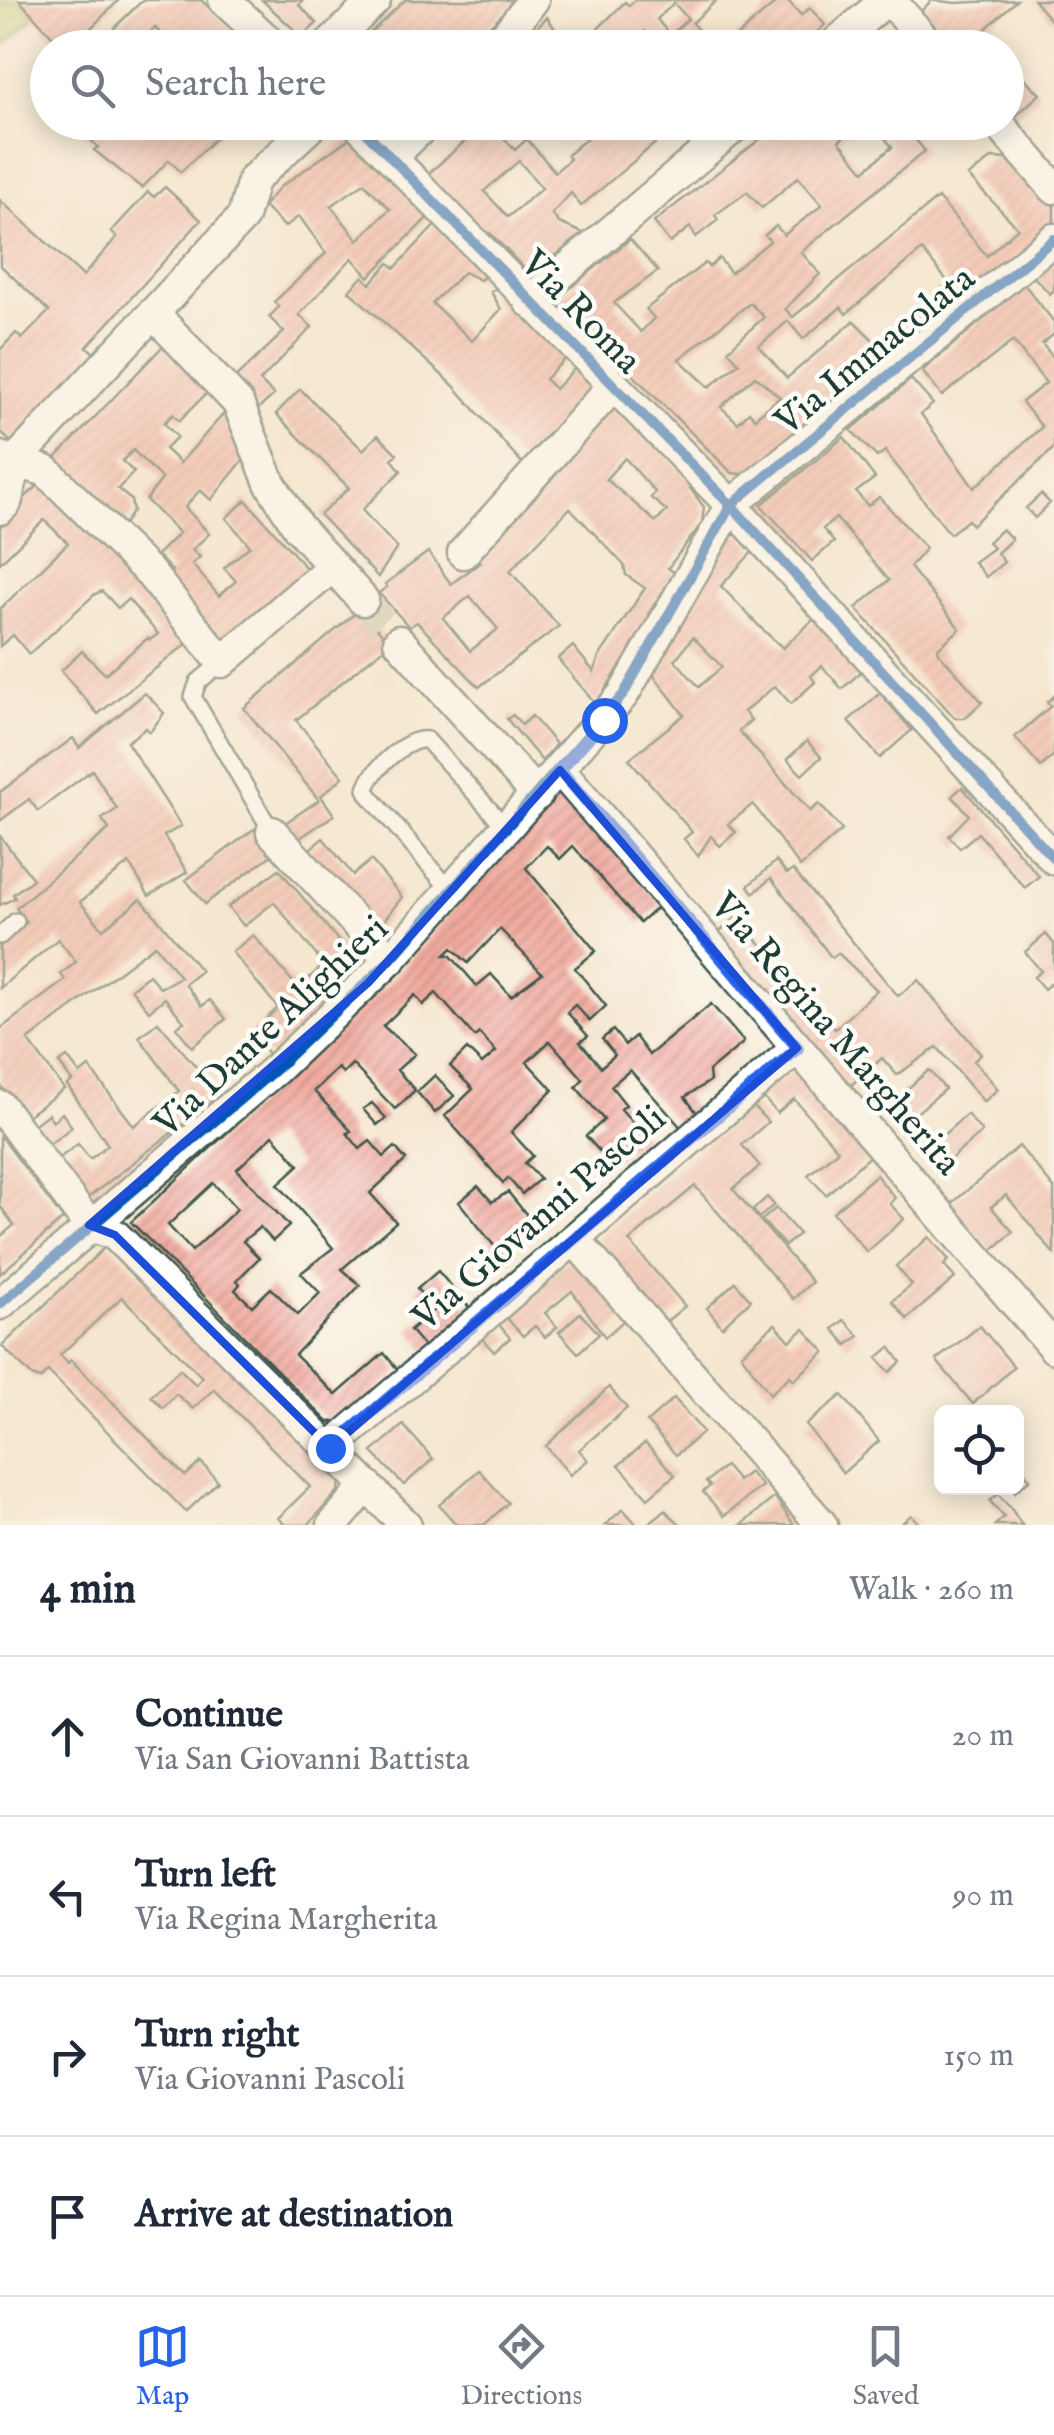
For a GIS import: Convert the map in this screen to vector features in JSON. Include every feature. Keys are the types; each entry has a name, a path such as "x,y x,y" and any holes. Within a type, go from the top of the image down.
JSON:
{"street":[{"path":"224,0 256,30"},
{"path":"345,30 376,0"},
{"path":"510,30 533,0"},
{"path":"852,30 888,0 916,30"},
{"path":"0,509 6,503 9,458 243,217 252,180 295,140"},
{"name":"Via Roma","path":"374,140 731,504 1054,859"},
{"path":"391,157 409,140"},
{"path":"528,300 719,140"},
{"path":"1013,140 1054,188"},
{"name":"Via Immacolata","path":"731,504 1054,240"},
{"path":"153,313 238,403 270,482 298,527 363,600"},
{"path":"463,553 613,386"},
{"path":"9,458 46,471 149,572 222,662 333,566"},
{"name":"Via Dante Alighieri","path":"0,1304 276,1069 390,960 623,695 731,504"},
{"path":"400,641 538,794"},
{"name":"Via Regina Margherita","path":"560,770 1054,1348"},
{"path":"272,832 390,960"},
{"name":"Via Giovanni Pascoli","path":"330,1448 798,1048"},
{"path":"0,1106 89,1226 116,1236 406,1525"},
{"path":"574,1239 822,1525"},
{"path":"332,1525 367,1484"}],"lane":[{"path":"222,662 198,682 193,697 272,832"},
{"path":"451,892 369,795 369,778 412,740 427,740 506,829"},
{"path":"0,936 16,921"}],"highlighted area":[{"path":"560,770 797,1048 330,1448 115,1235 89,1225 368,983"}],"green space":[{"path":"0,0 19,0 35,17 0,49"}],"building":[{"path":"19,0 119,0 89,30 46,30"},
{"path":"143,0 201,0 233,30 116,30"},
{"path":"262,0 303,0 299,5 317,23 310,30 294,30"},
{"path":"405,0 518,0 485,30 373,30"},
{"path":"635,0 717,0 692,23 698,30 676,30 688,19 674,3 657,19 666,30 596,30 625,2 629,6"},
{"path":"779,0 787,0 801,15 810,8 825,25 819,30 744,30"},
{"path":"932,0 1017,0 984,30 936,30 919,13"},
{"path":"1034,0 1054,0 1054,24 1036,3"},
{"path":"547,17 556,30 535,30"},
{"path":"1024,78 1040,94 1024,108"},
{"path":"91,140 214,140 181,172 169,160 142,188 94,150 98,147"},
{"path":"347,140 364,140 433,212 369,277 352,258 299,315 312,327 260,381 274,395 257,410 230,383 284,332 269,317 279,307 274,302 326,253 299,216 285,227 263,206 280,187","holes":["364,183 390,209 358,240 331,206"]},
{"path":"467,140 506,140 515,150 528,140 555,172 585,140 659,140 581,206 571,193 552,214 559,223 583,233 537,271 526,270 490,233 487,236 428,174","holes":["519,161 542,188 508,217 484,191"]},
{"path":"759,140 840,140 864,171 892,147 886,140 916,140 925,151 801,252 820,274 785,309 793,317 938,198 987,256 1018,228 968,176 992,158 1007,159 1054,206 1054,227 750,475 732,473 614,356 608,362 552,303 630,239 658,271 614,303 641,332 654,318 646,309 705,263 709,267 719,258 731,273 770,241 765,235 776,226 784,235 822,205 798,177 762,208 747,192 715,215 718,220 696,237 690,227 670,243 654,222","holes":["922,250 949,283 878,345 854,321 787,378 759,346 788,321 803,339 841,307 846,314","750,303 764,317 728,350 739,363 709,387 679,359","755,376 780,397 755,418 749,412 738,423 721,407"]},
{"path":"165,187 201,220 87,347 95,354 12,443 0,432 0,350 16,333 22,339 49,311 0,265 0,200 83,276 117,237 111,232 148,192 154,197"},
{"path":"441,219 487,274 480,280 464,272 432,303 472,341 501,309 491,292 499,286 568,356 545,379 555,389 576,367 602,392 530,472 453,385 349,291 363,276 370,284 389,263 395,268"},
{"path":"1054,256 1054,290 1050,294 1033,276"},
{"path":"1024,284 1054,322 1054,334 1042,344 1054,358 1054,448 972,525 968,520 950,534 885,451 877,457 851,430 911,379 933,404 921,414 974,488 1042,427 1022,402 1046,383 1013,341 942,396 922,371"},
{"path":"163,346 209,391 179,421 173,414 164,423 177,437 165,449 180,463 227,410 244,459 211,500 200,490 185,507 209,534 192,550 200,557 192,564 219,596 236,581 224,568 250,546 226,518 246,500 307,569 225,642 163,578 172,571 157,555 179,533 146,500 162,479 133,450 122,461 134,472 118,489 131,500 133,511 124,524 55,459"},
{"path":"300,389 363,450 378,435 397,454 392,459 401,471 362,510 397,548 378,577 320,515 349,488 276,414"},
{"path":"609,402 695,483 690,488 704,507 702,523 668,568 675,573 649,613 653,615 596,704 558,659 573,646 594,672 599,657 645,588 626,575 624,565 570,508 510,571 559,626 479,687 417,622 409,627 379,593 387,587 385,584 428,552 451,584 481,562 474,554","holes":["625,458 655,492 651,498 667,511 656,522 606,479","470,596 498,629 470,651 443,618"]},
{"path":"844,437 875,478 856,492 868,506 879,497 926,548 910,567 960,629 938,648 939,653 982,702 965,718 955,718 856,608 889,580 836,518 823,529 834,542 812,561 761,505"},
{"path":"44,480 194,638 98,714 61,671 82,651 105,674 158,634 128,599 118,608 102,591 95,594 29,654 13,635 0,646 0,609 68,543 44,520 0,563 0,520"},
{"path":"1041,494 1050,503 1035,518 1026,508"},
{"path":"1002,529 1012,539 997,553 1004,562 986,577 974,562 993,548 988,542"},
{"path":"732,535 743,535 755,549 721,586 783,648 814,619 862,671 842,689 822,666 811,676 815,682 791,704 775,686 744,712 751,720 739,731 810,811 819,804 842,830 800,867 753,804 728,824 736,832 720,846 711,836 698,856 684,839 692,832 629,759 684,715 649,669 688,594","holes":["693,637 722,667 699,687 675,660"]},
{"path":"360,609 390,643 296,720 343,777 321,796 334,815 291,844 272,832 319,800 244,708"},
{"path":"145,693 164,713 150,732 146,728 127,742 181,826 164,836 187,872 149,896 129,863 80,902 103,929 141,899 201,971 185,984 202,1006 210,1000 226,1019 192,1047 176,1027 184,1022 165,998 149,1011 131,989 149,975 160,988 180,977 155,945 28,1040 64,1089 27,1116 0,1085 0,1029 65,980 61,974 76,962 58,939 0,988 0,944 27,922 16,908 109,829 102,819 117,809 92,770 38,811 29,799 0,821 0,792 73,738 79,748"},
{"path":"880,693 912,730 880,758 848,721"},
{"path":"1054,696 1054,755 1041,767 1015,737 1051,706 1047,702"},
{"path":"513,715 522,725 532,716 556,744 542,761 507,719"},
{"path":"807,741 821,757 802,775 787,759"},
{"path":"962,787 1039,876 1025,888 978,833 960,848 949,836 969,815 952,796"},
{"path":"561,790 661,904 640,923 573,846 560,859 547,846 526,868 596,951 575,968 606,1006 590,1021 575,1005 567,1012 588,1036 580,1042 601,1067 615,1055 602,1039 613,1030 625,1045 635,1036 649,1055 711,1004 744,1042 709,1071 710,1081 685,1097 700,1117 684,1131 630,1070 611,1086 626,1105 621,1109 646,1138 609,1162 586,1136 604,1120 576,1087 583,1079 550,1041 527,1062 553,1090 511,1132 533,1156 525,1163 540,1179 522,1194 508,1178 503,1183 445,1116 473,1089 450,1066 467,1049 482,1064 496,1052 479,1033 475,1037 436,993 423,1005 415,995 383,1026 415,1054 397,1070 415,1090 405,1100 395,1109 352,1064 343,1073 338,1068 314,1091 351,1131 347,1133 360,1149 370,1141 384,1157 395,1147 406,1160 370,1193 396,1222 342,1269 360,1285 295,1355 336,1395 384,1353 399,1371 342,1421 328,1422 131,1222 390,981","holes":["500,929 542,973 511,996 491,974 477,986 450,955 445,955 452,948 468,963","273,1135 299,1165 278,1184 333,1248 301,1273 320,1293 298,1315 271,1288 252,1306 235,1290 240,1284 237,1280 259,1258 243,1241 260,1227 273,1241 289,1226 237,1169","213,1183 237,1209 192,1251 168,1225"]},
{"path":"254,829 273,854 205,904 186,880"},
{"path":"0,836 33,879 13,894 15,898 0,905"},
{"path":"323,838 353,875 371,860 402,897 369,940 304,854"},
{"path":"776,861 787,874 793,870 898,996 918,980 981,1054 974,1061 998,1089 984,1102 937,1047 897,1075 882,1058 849,1087 717,934 737,917 835,1029 877,990 838,953 832,958 771,878 754,893 748,886"},
{"path":"279,869 362,969 270,1056 251,1033 278,1008 232,952 253,935 298,988 324,965 274,902 244,926 228,907"},
{"path":"1046,934 1054,944 1054,986 1051,983 1044,989 1034,977 1041,971 1025,952"},
{"path":"158,1022 220,1095 84,1201 54,1162 78,1144 90,1159 108,1145 67,1085 72,1081 59,1063 67,1057 80,1074 89,1067 134,1126 179,1091 139,1037"},
{"path":"795,1068 871,1155 826,1195 808,1175 838,1150 794,1099 777,1113 762,1096"},
{"path":"929,1070 945,1089 900,1127 884,1109"},
{"path":"435,1075 454,1096 435,1113 417,1092"},
{"path":"372,1103 386,1118 377,1125 363,1109"},
{"path":"751,1104 768,1122 742,1145 760,1166 733,1189 812,1282 793,1299 695,1186 629,1241 685,1306 666,1322 598,1242 598,1236"},
{"path":"62,1113 72,1127 43,1149 28,1129 48,1114 53,1121"},
{"path":"967,1114 982,1132 939,1169 924,1152"},
{"path":"0,1135 63,1219 0,1274 0,1237 14,1225 0,1206"},
{"path":"1019,1146 1054,1188 1054,1254 1006,1195 991,1207 1013,1232 991,1251 950,1205"},
{"path":"876,1175 895,1198 890,1204 904,1219 867,1252 833,1212"},
{"path":"478,1186 492,1202 508,1192 535,1225 504,1258 459,1202"},
{"path":"767,1197 774,1205 759,1218 753,1210"},
{"path":"776,1208 799,1234 785,1246 762,1220"},
{"path":"929,1237 949,1260 944,1265 955,1278 907,1319 892,1301 912,1285 896,1266"},
{"path":"109,1243 334,1472 340,1481 339,1490 308,1525 285,1525 278,1518 310,1487 214,1389 193,1409 176,1394 163,1408 151,1396 180,1369 196,1385 202,1377 122,1297 60,1355 68,1363 71,1360 185,1476 201,1462 218,1482 186,1512 48,1371 40,1379 32,1376 2,1346"},
{"path":"575,1255 629,1316 605,1337 572,1291 545,1313 557,1327 545,1337 535,1326 523,1336 505,1316"},
{"path":"438,1271 472,1311 428,1351 410,1330 435,1309 417,1289"},
{"path":"735,1282 751,1300 722,1327 707,1308"},
{"path":"580,1313 599,1334 578,1353 559,1332"},
{"path":"844,1320 859,1336 847,1345 833,1329"},
{"path":"497,1322 510,1338 494,1352 480,1336"},
{"path":"775,1324 790,1341 804,1329 825,1352 794,1380 790,1376 770,1394 741,1354"},
{"path":"980,1326 1014,1367 973,1404 936,1360"},
{"path":"890,1347 901,1362 890,1372 877,1358"},
{"path":"609,1387 627,1408 579,1450 588,1460 570,1475 546,1446"},
{"path":"842,1395 879,1441 843,1473 806,1425"},
{"path":"674,1398 703,1432 676,1455 647,1422"},
{"path":"403,1425 433,1459 404,1485 372,1452"},
{"path":"645,1443 675,1475 648,1498 619,1465"},
{"path":"725,1466 738,1481 749,1472 762,1486 724,1516 703,1492 710,1486 706,1482"},
{"path":"479,1470 508,1503 484,1525 457,1525 439,1505"},
{"path":"999,1495 1022,1525 995,1525 1004,1517 990,1501"},
{"path":"775,1497 794,1525 741,1525 764,1506"},
{"path":"623,1509 637,1525 605,1525"},
{"path":"665,1510 681,1525 646,1525 658,1516"},
{"path":"911,1515 920,1525 900,1525"}],"tunnel":[{"path":"363,600 399,641"}],"cycle path":[{"path":"374,140 731,505 1054,859"},
{"path":"0,1304 276,1069 390,960 623,695 731,505 1054,239"}],"route":[{"path":"330,1448 798,1048 560,770 604,720"}]}
